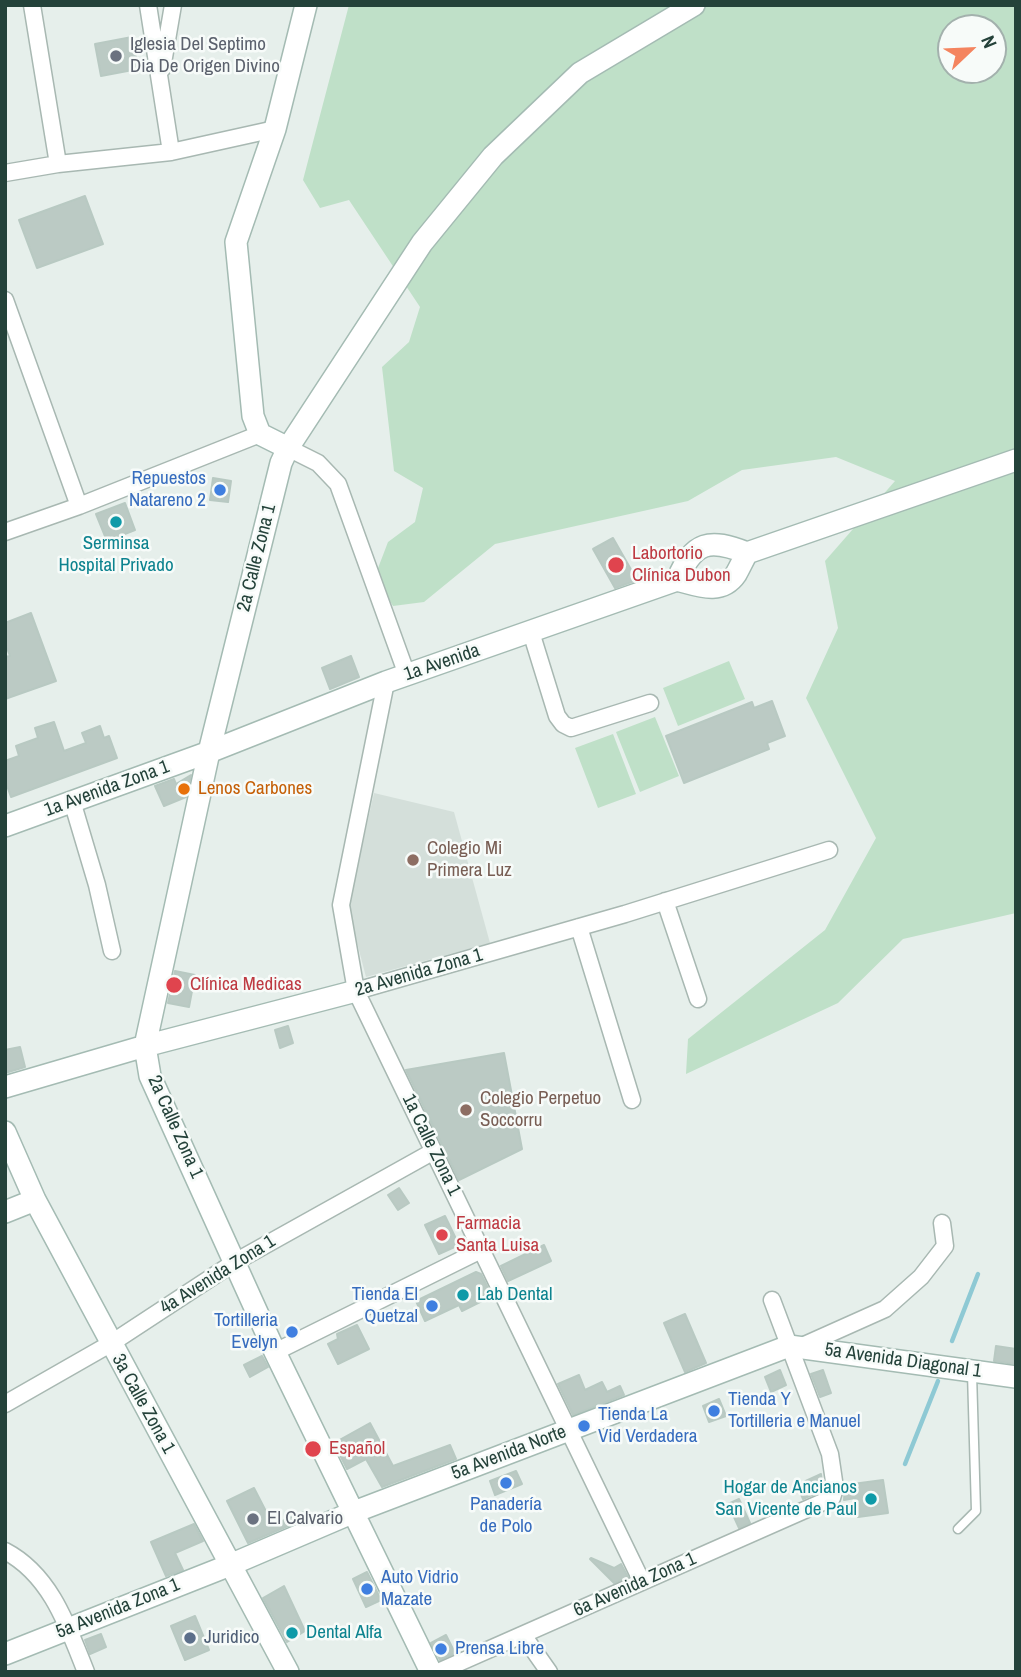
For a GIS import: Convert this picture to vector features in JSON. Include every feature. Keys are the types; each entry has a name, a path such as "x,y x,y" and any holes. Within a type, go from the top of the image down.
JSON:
{"street":[{"path":"32,5 58,164"},
{"path":"148,5 171,152"},
{"path":"159,81 173,5"},
{"path":"306,5 275,129 236,242 253,416 260,434 285,456 318,463 338,484 407,675"},
{"name":"2a Calle Zona 1","path":"431,1672 275,1352 150,1076 145,1046 209,752 285,456 422,243 493,156 580,73 694,5"},
{"path":"5,173 58,164 171,152 275,129"},
{"path":"5,300 79,506"},
{"path":"5,532 79,506 260,434"},
{"path":"681,581 692,553 706,544 724,544 747,553 1016,460"},
{"name":"1a Avenida","path":"209,752 386,682 681,581 706,589 724,584 737,573 747,553"},
{"path":"531,632 557,716 563,724 571,728 650,703"},
{"name":"1a Calle Zona 1","path":"386,682 341,905 356,991 642,1582"},
{"name":"1a Avenida Zona 1","path":"5,826 209,752"},
{"path":"72,801 113,951"},
{"name":"2a Avenida Zona 1","path":"5,1087 579,927 830,850"},
{"path":"665,901 698,999"},
{"path":"579,927 632,1100"},
{"name":"3a Calle Zona 1","path":"5,1132 35,1200 110,1344 288,1672"},
{"name":"4a Avenida Zona 1","path":"5,1404 110,1344 235,1262 434,1151"},
{"path":"5,1212 35,1200"},
{"path":"772,1300 794,1346 884,1309 921,1277 946,1246 942,1223"},
{"path":"275,1352 481,1250"},
{"name":"5a Avenida Diagonal 1","path":"794,1346 1016,1377"},
{"name":"5a Avenida Norte","path":"230,1565 354,1513 794,1346"},
{"name":"6a Avenida Zona 1","path":"438,1672 832,1498 835,1488 830,1454 794,1346"},
{"path":"5,1551 35,1573 52,1596 86,1672"},
{"name":"5a Avenida Zona 1","path":"5,1654 230,1565"},
{"path":"523,1635 550,1672"}],"lane":[{"path":"958,1529 976,1511 972,1370"}],"shaded area":[{"name":"Colegio Mi Primera Luz","path":"374,793 454,812 490,943 366,977 348,908"}],"green space":[{"path":"349,5 1016,5 1016,913 903,939 838,1003 686,1074 688,1039 825,930 876,838 806,698 838,628 825,561 895,481 836,457 742,470 688,501 495,544 424,602 393,606 375,576 388,542 415,522 423,488 394,471 382,367 409,342 420,307 349,200 320,208 303,180"},
{"path":"729,661 745,699 678,726 663,688"},
{"path":"655,717 679,776 640,792 616,732"},
{"path":"613,734 636,794 598,808 575,748"}],"building":[{"name":"Iglesia Del Septimo Dia De Origen Divino","path":"132,37 138,69 101,76 95,44"},
{"path":"85,196 103,244 37,268 19,220"},
{"name":"Repuestos Natareno 2","path":"213,478 231,481 228,502 210,500"},
{"name":"Serminsa Hospital Privado","path":"125,503 135,530 107,541 96,514"},
{"name":"Labortorio Clínica Dubon","path":"613,538 637,580 615,588 593,549"},
{"path":"31,613 56,681 5,699 5,657 10,656 5,643 5,623"},
{"path":"351,656 359,677 330,689 322,668"},
{"path":"772,701 785,736 767,743 769,749 684,783 666,736 752,702 754,708"},
{"path":"54,722 64,751 86,743 82,733 100,726 104,738 109,736 117,758 11,797 5,780 5,761 19,756 16,746 38,738 35,728"},
{"path":"191,775 186,797 164,806 155,786 174,779 176,784"},
{"path":"175,971 195,975 189,1007 168,1003"},
{"path":"288,1026 293,1043 280,1048 275,1030"},
{"path":"20,1047 25,1067 5,1073 5,1050"},
{"name":"Colegio Perpetuo Soccorru","path":"504,1053 522,1149 459,1180 406,1070"},
{"path":"399,1188 409,1203 398,1210 388,1195"},
{"name":"Farmacia Santa Luisa","path":"445,1216 459,1245 439,1254 425,1225"},
{"path":"544,1245 551,1261 508,1281 501,1266"},
{"path":"476,1272 481,1274 492,1296 462,1311 459,1305 425,1321 416,1301"},
{"path":"685,1314 706,1363 685,1372 664,1323"},
{"path":"357,1325 369,1349 338,1364 328,1344 338,1339 337,1334"},
{"path":"996,1346 1016,1349 1015,1364 994,1361"},
{"path":"262,1356 268,1367 250,1377 244,1365"},
{"path":"780,1370 786,1385 771,1392 765,1377"},
{"path":"823,1370 831,1393 820,1397 811,1374"},
{"path":"579,1375 585,1390 602,1382 607,1392 620,1386 624,1395 573,1415 558,1384"},
{"name":"Tienda Y Tortilleria e Manuel","path":"719,1399 726,1416 709,1422 703,1406"},
{"path":"370,1423 393,1466 450,1445 456,1459 382,1487 366,1459 347,1469 334,1443"},
{"name":"Panadería de Polo","path":"516,1471 522,1484 495,1495 490,1481"},
{"path":"821,1474 823,1490 803,1499 797,1485"},
{"name":"Hogar de Ancianos San Vicente de Paul","path":"883,1480 888,1513 858,1517 855,1498 844,1500 845,1485"},
{"name":"El Calvario","path":"254,1488 273,1525 306,1511 309,1517 248,1543 227,1501"},
{"path":"739,1499 750,1523 739,1528 728,1504"},
{"path":"194,1524 203,1541 175,1553 183,1570 166,1576 151,1542"},
{"path":"591,1558 614,1568 621,1564 628,1577 614,1583"},
{"name":"Auto Vidrio Mazate","path":"367,1572 381,1600 366,1607 353,1579"},
{"path":"284,1586 305,1631 287,1642 263,1598"},
{"name":"Juridico","path":"195,1616 209,1650 185,1660 171,1626"},
{"path":"101,1634 106,1647 90,1654 85,1640"},
{"name":"Prensa Libre","path":"446,1635 455,1653 440,1660 431,1643"}],"waterway":[{"path":"952,1341 978,1274"},
{"path":"905,1464 938,1381"}],"place":[{"name":"Iglesia Del Septimo Dia De Origen Divino","path":"116,56"},
{"name":"Repuestos Natareno 2","path":"220,490"},
{"name":"Serminsa Hospital Privado","path":"116,522"},
{"name":"Labortorio Clínica Dubon","path":"616,565"},
{"name":"Lenos Carbones","path":"184,789"},
{"name":"Colegio Mi Primera Luz","path":"413,860"},
{"name":"Clínica Medicas","path":"174,985"},
{"name":"Colegio Perpetuo Soccorru","path":"466,1110"},
{"name":"Farmacia Santa Luisa","path":"442,1235"},
{"name":"Lab Dental","path":"463,1295"},
{"name":"Tienda El Quetzal","path":"432,1306"},
{"name":"Tortilleria Evelyn","path":"292,1332"},
{"name":"Tienda Y Tortilleria e Manuel","path":"714,1411"},
{"name":"Tienda La Vid Verdadera","path":"584,1426"},
{"name":"Español","path":"313,1449"},
{"name":"Panadería de Polo","path":"506,1483"},
{"name":"Hogar de Ancianos San Vicente de Paul","path":"871,1499"},
{"name":"El Calvario","path":"253,1519"},
{"name":"Auto Vidrio Mazate","path":"367,1589"},
{"name":"Dental Alfa","path":"292,1633"},
{"name":"Juridico","path":"190,1638"},
{"name":"Prensa Libre","path":"441,1649"}]}
